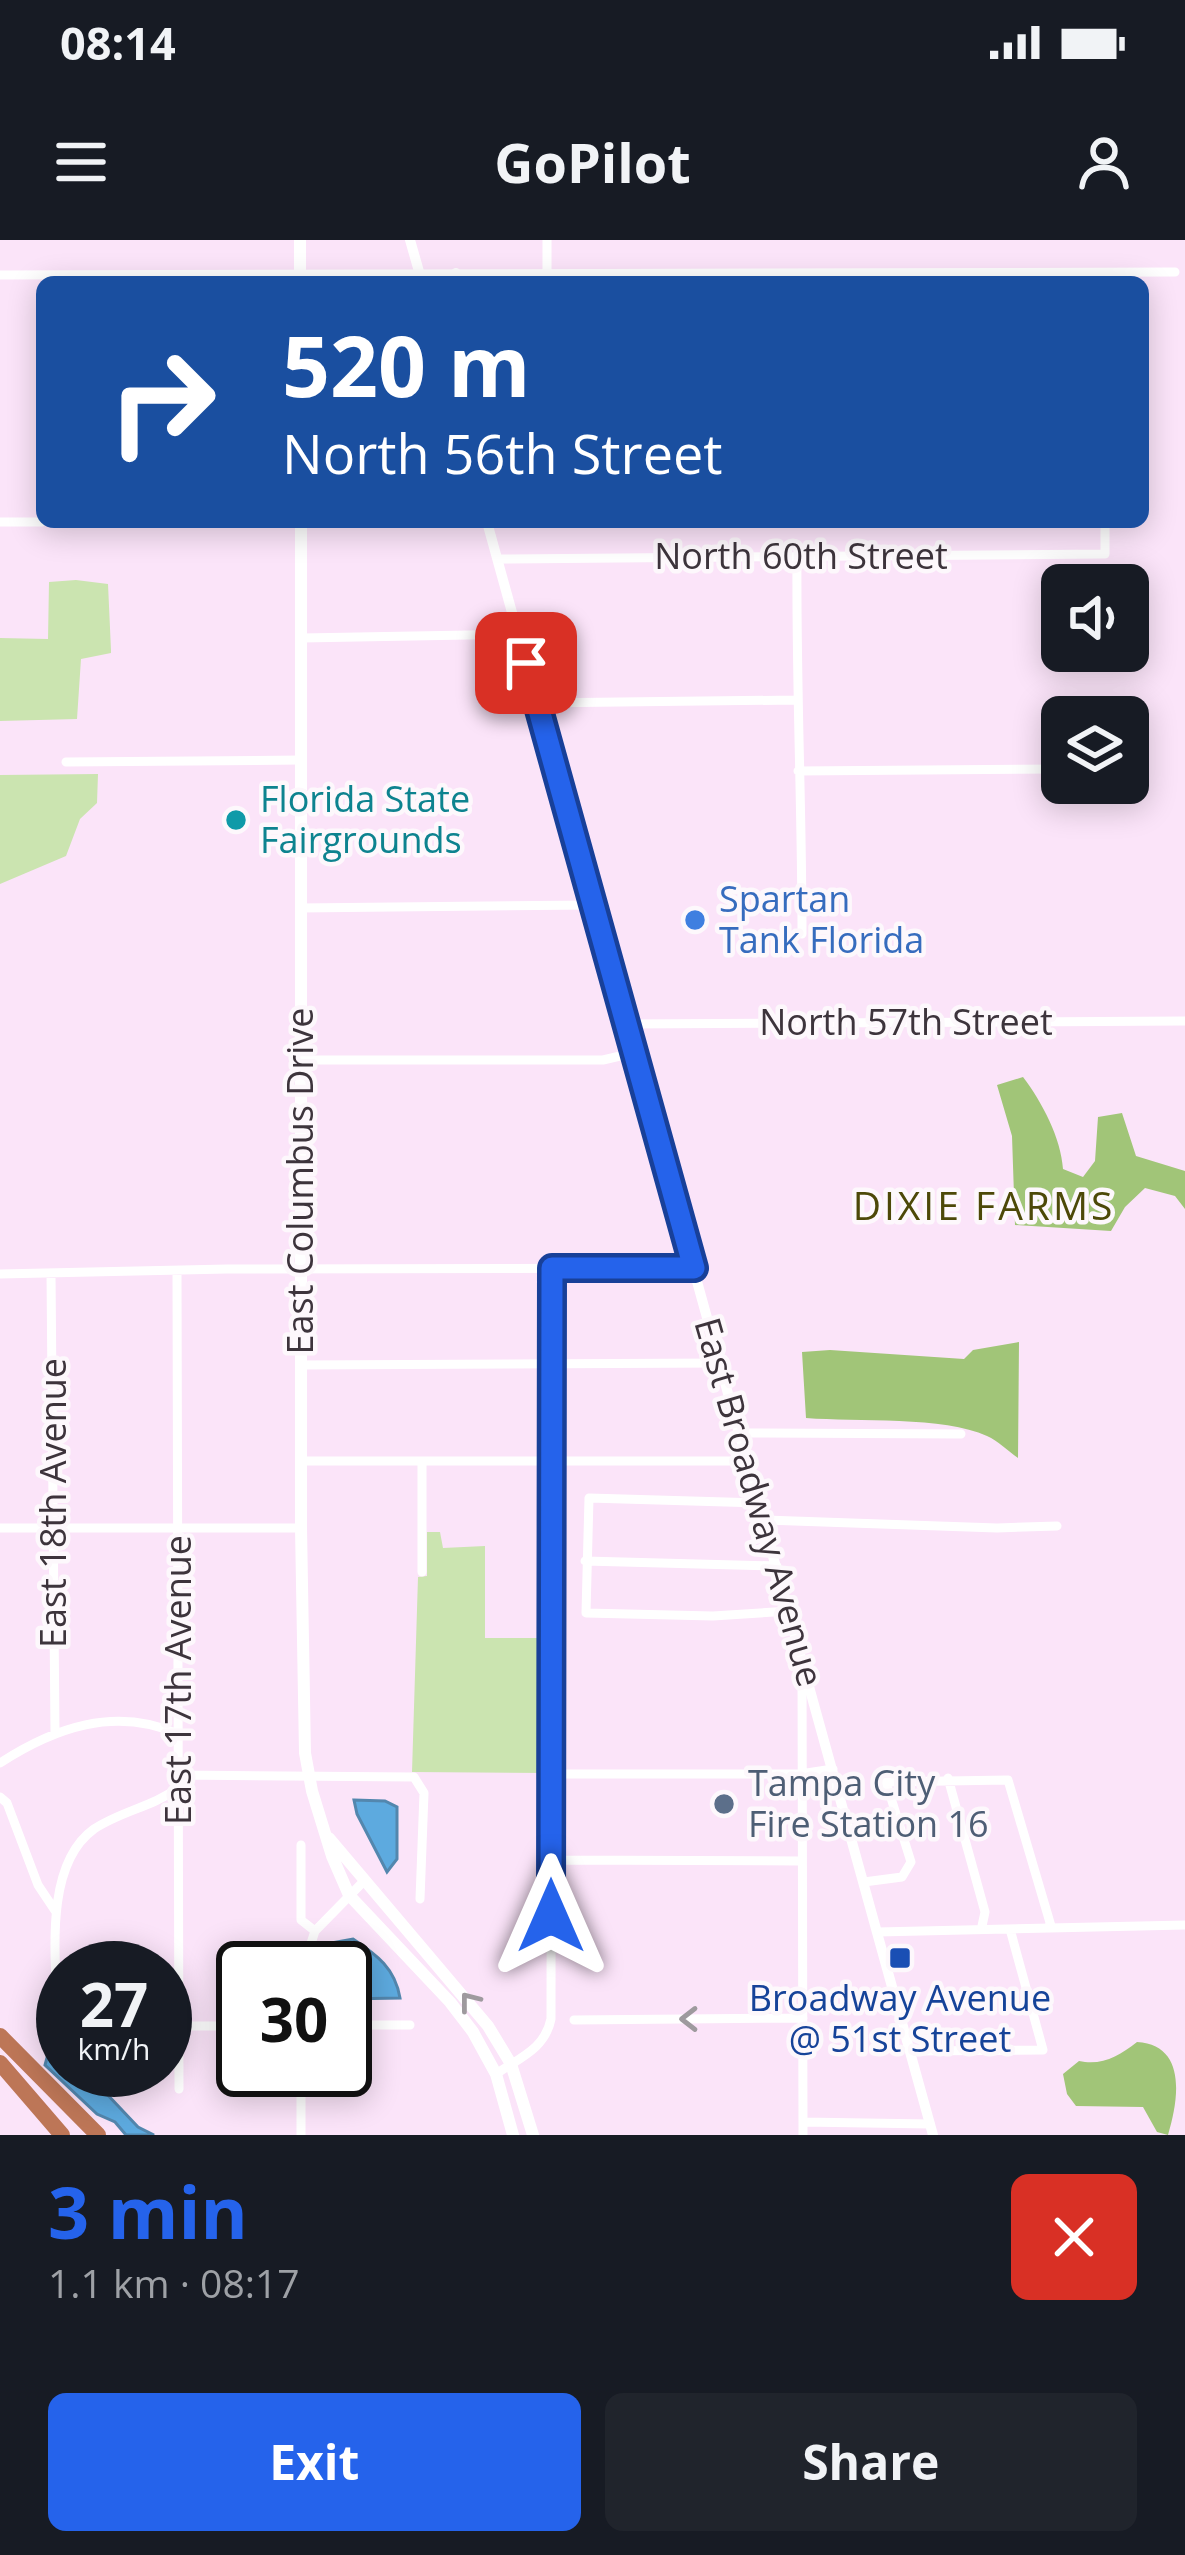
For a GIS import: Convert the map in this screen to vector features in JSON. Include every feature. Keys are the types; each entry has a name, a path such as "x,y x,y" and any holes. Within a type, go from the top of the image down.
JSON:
{"highway":[{"path":"0,2036 98,2135"},
{"path":"0,2063 62,2135"}],"main road":[{"path":"300,240 300,276"},
{"name":"East Columbus Drive","path":"301,528 302,1712 308,1774 332,1856 349,1894 450,2002 496,2074 513,2135"},
{"name":"East Columbus Drive","path":"328,1837 463,1991 511,2064 533,2135"}],"street":[{"path":"410,240 419,276"},
{"path":"547,240 547,271"},
{"path":"467,276 547,271 945,276"},
{"path":"1128,276 1175,272"},
{"path":"0,275 150,276"},
{"path":"0,523 36,522"},
{"name":"East Broadway Avenue","path":"489,528 932,2130"},
{"name":"North 60th Street","path":"498,559 1105,554 1105,528"},
{"path":"797,555 802,934"},
{"path":"302,638 517,634"},
{"path":"537,703 796,700"},
{"path":"66,762 301,760"},
{"path":"798,771 1041,769"},
{"path":"300,908 591,905"},
{"name":"North 57th Street","path":"626,1024 1185,1021"},
{"path":"300,1060 603,1060 634,1053"},
{"path":"496,2074 532,2052 550,2028 552,1268"},
{"path":"0,1274 694,1268"},
{"name":"East 17th Avenue","path":"177,1271 179,1941"},
{"name":"East 18th Avenue","path":"51,1273 55,1732"},
{"path":"301,1365 722,1363"},
{"path":"741,1432 961,1434"},
{"path":"301,1461 748,1461"},
{"path":"422,1461 422,1572"},
{"path":"760,1503 590,1498 586,1613 713,1616 790,1611"},
{"path":"765,1520 1057,1526"},
{"path":"0,1528 301,1528"},
{"path":"585,1561 777,1567"},
{"path":"803,1656 799,1682 803,2135"},
{"path":"0,1763 55,1732 85,1722 120,1722 178,1734"},
{"path":"551,1774 800,1774 833,1769"},
{"path":"178,1774 406,1776 418,1780 424,1793 420,1899"},
{"path":"948,1778 985,1912 982,1926"},
{"path":"864,1882 895,1880 909,1870 911,1862 886,1782 1008,1780 1051,1926"},
{"path":"57,1941 59,1881 88,1833 178,1788"},
{"path":"0,1797 7,1803 38,1885 56,1912"},
{"path":"301,1845 301,1920 315,1931"},
{"path":"551,1860 801,1861"},
{"path":"38,1885 59,1881"},
{"path":"312,1941 315,1931 364,1881"},
{"path":"878,1932 982,1926 1185,1925"},
{"path":"910,2051 1043,2050 1010,1929"},
{"path":"574,2020 803,2018"},
{"path":"372,2025 410,2025"},
{"path":"301,2097 301,2135"},
{"path":"803,2122 932,2130"}],"green space":[{"path":"49,582 108,584 111,650 81,659 77,719 0,721 0,638 48,639"},
{"path":"98,774 97,803 80,819 66,856 0,884 0,775"},
{"path":"1023,1077 1049,1121 1063,1169 1083,1177 1095,1161 1098,1117 1122,1113 1136,1156 1185,1171 1185,1209 1175,1196 1145,1188 1125,1207 1111,1231 1015,1225 1012,1136 997,1085"},
{"path":"1019,1342 1018,1458 987,1436 948,1425 806,1418 802,1352 964,1359 973,1350"},
{"path":"427,1532 440,1532 443,1548 485,1546 485,1638 547,1638 546,1773 412,1772 418,1577 427,1576"},
{"path":"1137,2042 1153,2045 1171,2062 1176,2089 1168,2135 1157,2132 1143,2107 1076,2106 1067,2094 1063,2074 1079,2061 1110,2059"}],"water":[{"path":"354,1800 385,1801 397,1807 397,1859 387,1872 357,1814"},
{"path":"372,1953 394,1978 400,1998 372,1999"},
{"path":"79,2097 110,2097 138,2127 154,2135 126,2135 115,2122 97,2114"}],"place":[{"name":"Florida State Fairgrounds","path":"236,820"},
{"name":"Spartan Tank Florida","path":"695,920"},
{"name":"Tampa City Fire Station 16","path":"724,1804"},
{"name":"Broadway Avenue @ 51st Street","path":"900,1958"}],"district":[{"name":"DIXIE FARMS","path":"984,1206"}],"route":[{"path":"526,663 694,1268 552,1268 551,1916"}]}
